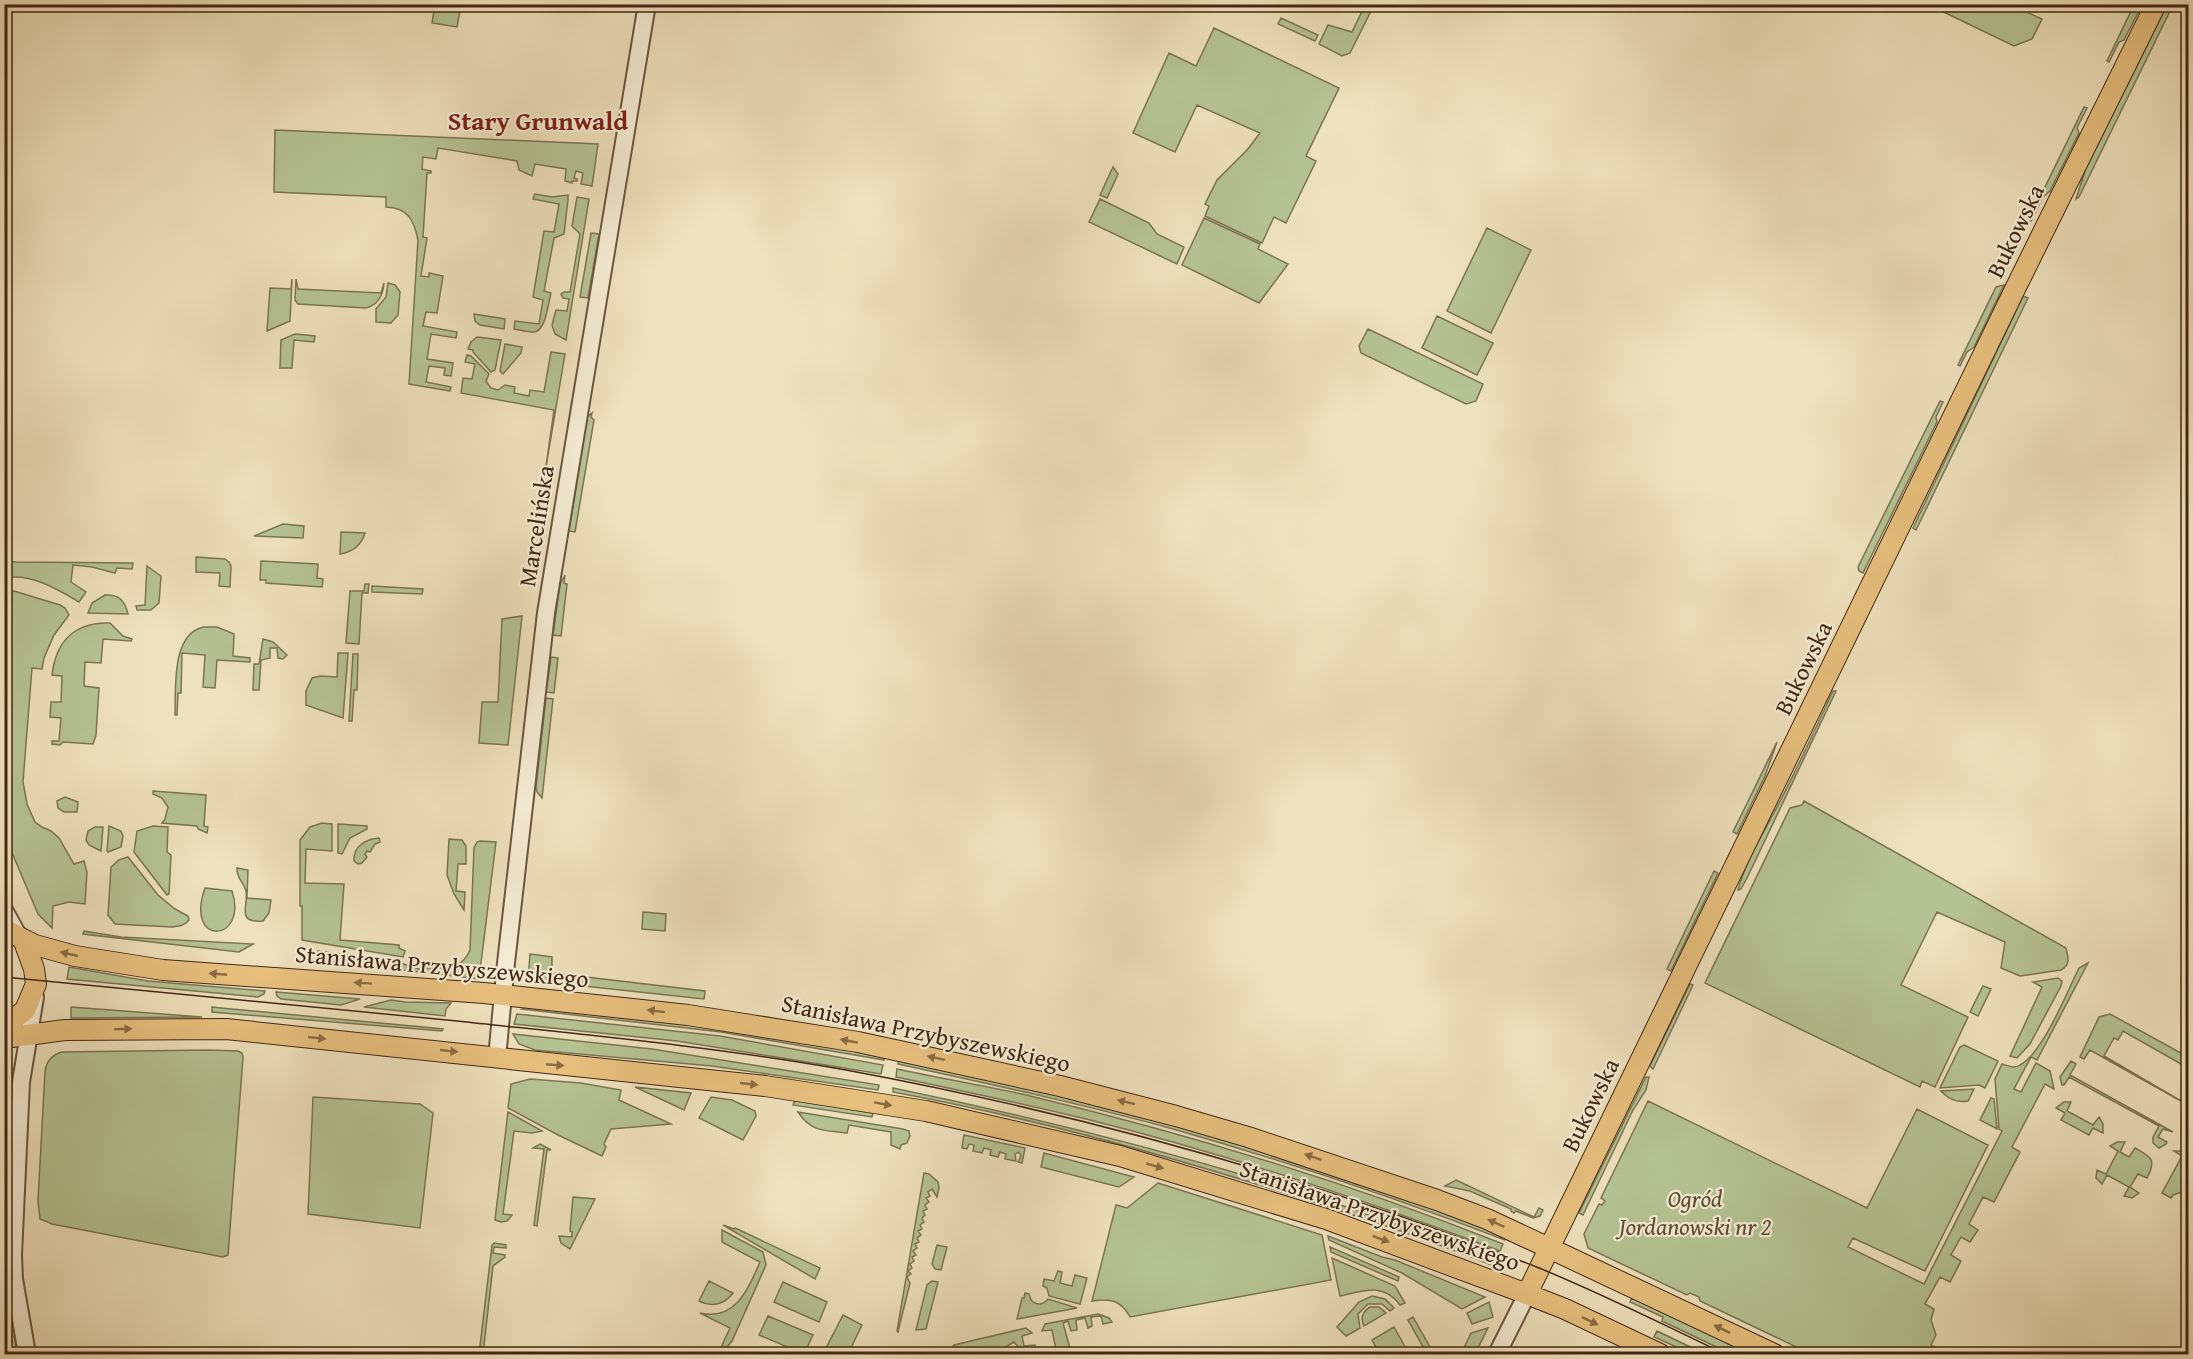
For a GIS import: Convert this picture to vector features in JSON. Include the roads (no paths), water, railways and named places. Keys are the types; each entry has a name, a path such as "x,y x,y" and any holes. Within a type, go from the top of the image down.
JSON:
{"main road":[{"name":"Bukowska","path":"1527,1293 2016,286 2156,4"},
{"name":"Stanisława Przybyszewskiego","path":"16,935 34,945 75,956 163,970 502,995 664,1011 786,1029 898,1050 1060,1086 1176,1116 1306,1155 1460,1208 1774,1354"},
{"path":"4,1027 25,1010 36,986 34,969 16,935"},
{"name":"Stanisława Przybyszewskiego","path":"4,1038 65,1030 226,1029 826,1094 926,1111 1120,1156 1305,1212 1527,1293 1660,1354"}],"street":[{"name":"Marcelińska","path":"497,1058 502,995 549,593 647,4"},
{"path":"4,910 16,935"},
{"path":"27,1354 14,1280 13,1255 21,1082 36,986"},
{"name":"Bukowska","path":"1497,1354 1527,1293"}],"tram line":[{"path":"4,977 344,1009 652,1042 798,1062 935,1087 1198,1152 1370,1206 1539,1268 1725,1354"},
{"path":"4,1292 12,1354"}],"district":[{"name":"Stary Grunwald","path":"538,120"}],"park label":[{"name":"Ogród Jordanowski nr 2","path":"1695,1212"}]}
